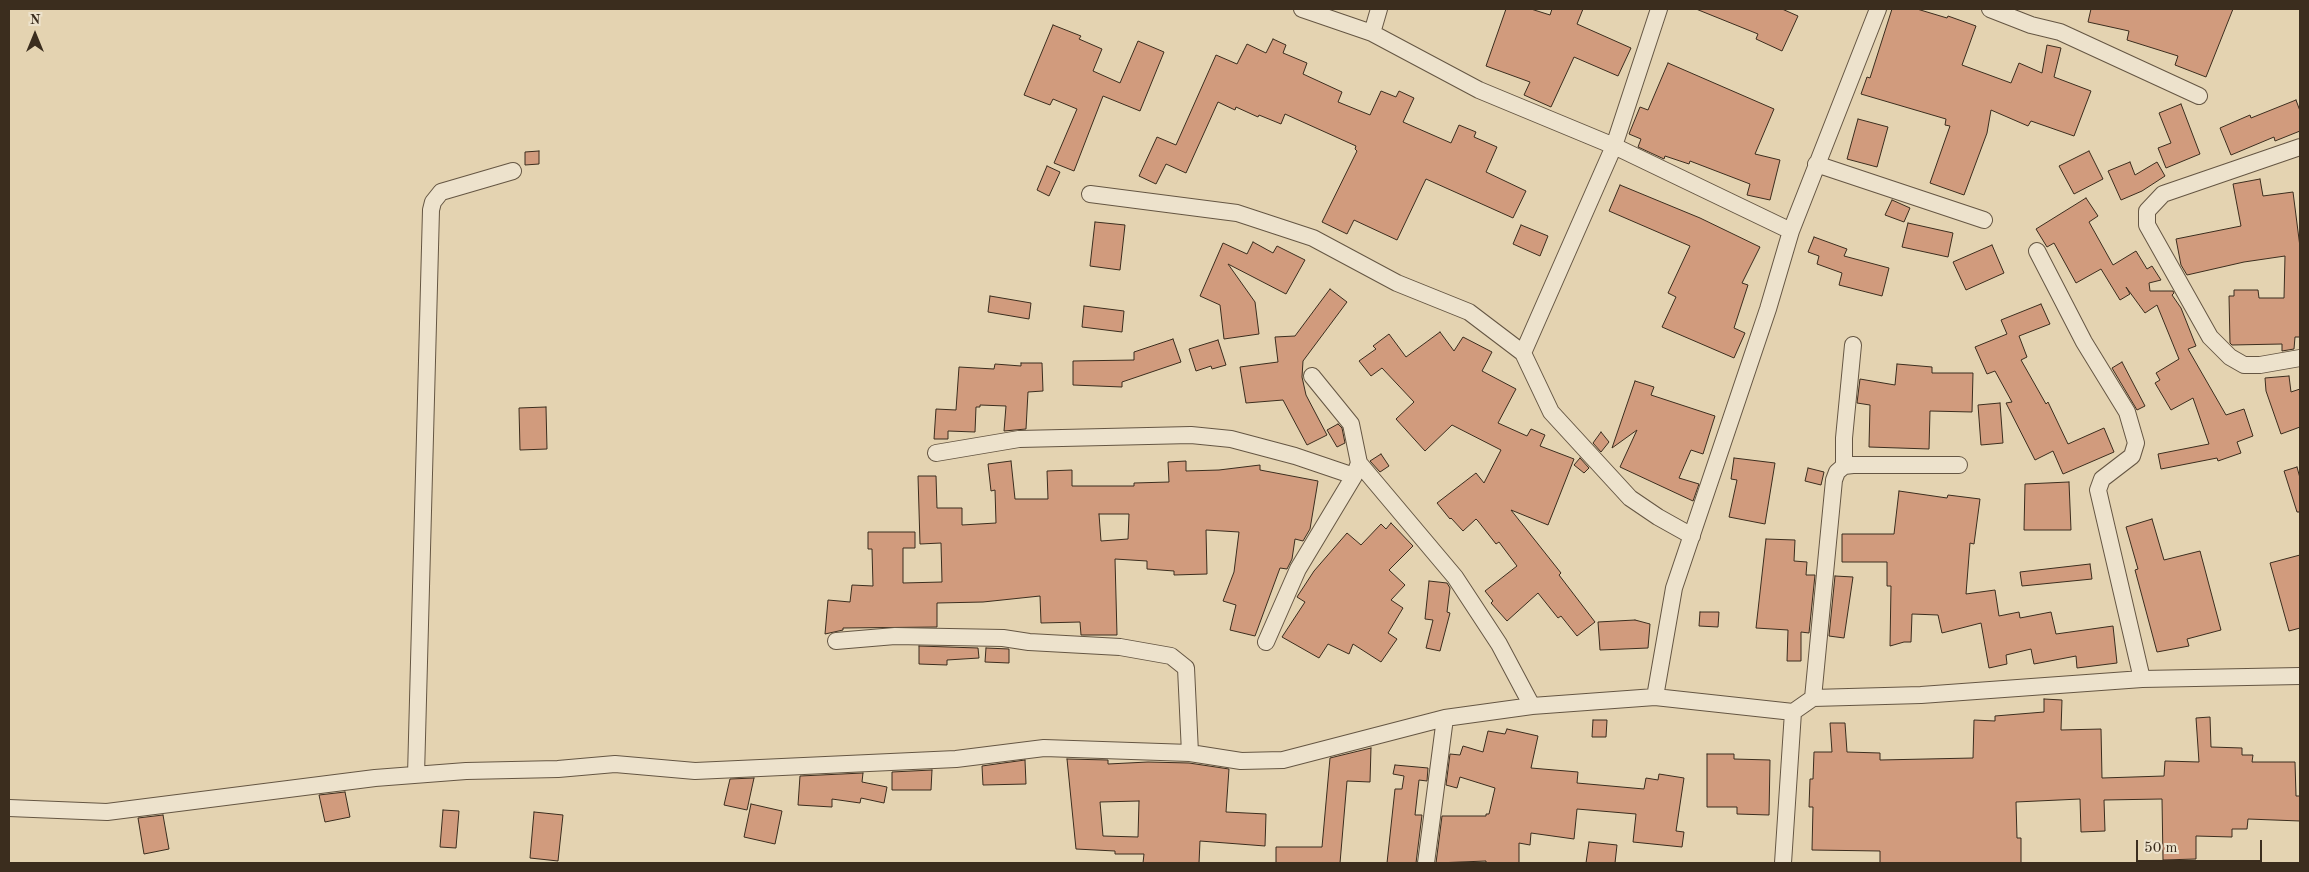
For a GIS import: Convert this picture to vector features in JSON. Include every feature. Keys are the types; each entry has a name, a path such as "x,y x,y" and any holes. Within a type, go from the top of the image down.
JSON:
{"street":[{"path":"1302,9 1372,33 1479,90 1614,146 1791,231"},
{"path":"1372,33 1379,9"},
{"path":"1523,353 1614,146 1659,9"},
{"path":"1654,697 1674,588 1768,309 1791,231 1878,9"},
{"path":"1990,9 2031,25 2060,32 2199,96"},
{"path":"2300,147 2163,194 2147,211 2146,225 2210,338 2230,358 2244,365 2260,365 2300,358"},
{"path":"1816,164 1984,220"},
{"path":"416,775 431,210 433,202 441,192 513,171"},
{"path":"1090,194 1237,213 1314,238 1397,283 1468,312 1523,353 1551,412 1624,492 1658,517 1692,536"},
{"path":"2037,251 2084,342 2127,412 2136,443 2132,456 2102,479 2098,490 2142,680"},
{"path":"1844,466 1844,438 1853,345"},
{"path":"1266,642 1298,569 1356,469 1351,424 1312,376"},
{"path":"936,453 1019,439 1191,435 1231,439 1295,456 1356,469 1455,577 1499,644 1532,706"},
{"path":"1813,698 1834,480 1837,472 1844,466 1960,465"},
{"path":"836,641 895,636 1003,638 1029,642 1120,647 1171,656 1186,668 1190,753"},
{"path":"9,808 107,812 356,780 466,771 558,769 615,764 695,770 956,759 1044,748 1190,753 1241,761 1283,760 1445,718 1532,706 1654,697 1793,712 1813,698 1921,695 2142,680 2300,676"},
{"path":"1783,863 1793,712"},
{"path":"1426,863 1445,718"}],"building":[{"path":"1506,9 1531,9 1550,15 1552,9 1583,9 1577,24 1631,48 1618,76 1574,57 1551,107 1524,95 1530,82 1486,66"},
{"path":"1696,9 1782,9 1798,16 1782,51 1756,39 1758,34"},
{"path":"1892,9 1917,9 1947,18 1948,16 1976,26 1962,65 2011,83 2019,63 2042,73 2047,45 2061,48 2054,77 2091,91 2074,136 2031,121 2028,126 1991,110 1987,133 1964,195 1930,183 1950,126 1945,125 1946,119 1861,94 1867,77 1870,78"},
{"path":"2091,9 2233,9 2206,77 2175,65 2178,56 2127,40 2129,31 2088,22"},
{"path":"1053,25 1081,36 1079,39 1102,49 1093,71 1120,83 1138,41 1164,52 1140,111 1103,96 1074,171 1054,163 1077,109 1053,99 1050,105 1024,95"},
{"path":"1273,39 1286,45 1283,53 1307,63 1303,74 1342,92 1338,102 1370,115 1381,91 1396,97 1399,91 1414,98 1403,122 1451,143 1459,125 1476,132 1474,137 1497,147 1486,172 1526,191 1513,218 1426,179 1397,240 1354,220 1347,234 1322,222 1357,151 1355,149 1356,146 1285,114 1281,124 1259,115 1258,117 1236,107 1235,110 1218,102 1186,173 1166,164 1156,184 1139,176 1157,137 1176,145 1216,55 1237,64 1247,44 1266,53"},
{"path":"1668,63 1774,109 1755,154 1780,160 1770,200 1747,195 1750,184 1690,161 1689,164 1665,156 1664,159 1638,147 1641,139 1629,134 1640,107 1648,110"},
{"path":"2296,100 2300,111 2300,131 2275,141 2274,137 2231,155 2220,128 2250,115 2251,118"},
{"path":"2181,104 2200,154 2166,168 2158,148 2171,143 2159,113"},
{"path":"1858,119 1888,127 1877,167 1847,159"},
{"path":"539,151 539,164 525,165 525,152"},
{"path":"2089,151 2103,179 2074,194 2059,166"},
{"path":"2130,162 2135,175 2157,162 2165,176 2142,191 2121,200 2108,171"},
{"path":"1047,166 1060,172 1049,196 1037,190"},
{"path":"2260,179 2263,196 2293,192 2300,247 2300,337 2295,337 2294,349 2282,351 2282,344 2232,345 2230,343 2229,296 2234,296 2234,290 2258,290 2259,298 2284,298 2285,256 2244,262 2187,275 2181,265 2176,239 2241,226 2233,184"},
{"path":"1620,185 1700,218 1760,247 1742,283 1748,285 1734,328 1745,333 1734,358 1662,327 1676,297 1668,293 1690,246 1609,211"},
{"path":"2086,198 2098,216 2089,222 2113,265 2136,251 2147,269 2152,266 2161,280 2149,283 2150,291 2173,291 2172,295 2181,308 2196,346 2188,349 2226,415 2244,409 2253,436 2237,442 2241,453 2218,461 2217,458 2161,469 2158,454 2209,444 2193,398 2171,410 2155,383 2160,380 2156,373 2179,359 2157,305 2145,313 2126,287 2130,294 2120,300 2101,269 2076,283 2054,243 2047,247 2036,229"},
{"path":"1892,200 1910,208 1904,222 1885,215"},
{"path":"1095,222 1125,225 1120,270 1090,266"},
{"path":"1908,223 1953,233 1948,257 1902,247"},
{"path":"1521,225 1548,236 1540,256 1513,244"},
{"path":"1814,237 1847,249 1844,256 1889,268 1882,296 1839,285 1842,273 1817,264 1819,256 1808,252"},
{"path":"1253,242 1273,253 1277,246 1305,260 1286,294 1228,264 1255,302 1259,334 1224,339 1220,305 1200,296 1223,243 1247,254"},
{"path":"1992,245 2004,273 1966,290 1953,262"},
{"path":"1330,289 1347,302 1303,361 1302,377 1306,395 1327,435 1307,445 1283,400 1246,403 1240,367 1278,362 1275,337 1295,336"},
{"path":"990,296 1031,303 1029,319 988,312"},
{"path":"2041,304 2050,324 2019,336 2027,357 2021,360 2046,404 2048,402 2068,444 2104,428 2114,452 2063,474 2053,451 2035,460 2006,403 2012,402 1995,371 1987,374 1975,347 2007,334 2001,320"},
{"path":"1084,306 1124,311 1122,332 1082,327"},
{"path":"1440,332 1454,351 1463,337 1492,352 1482,371 1516,389 1498,423 1527,436 1531,429 1545,435 1540,446 1574,459 1548,525 1511,510 1561,573 1559,575 1595,622 1577,636 1561,616 1558,618 1538,593 1507,621 1491,603 1493,601 1485,591 1517,566 1499,542 1496,544 1476,519 1463,531 1437,503 1476,473 1484,483 1501,450 1452,425 1425,451 1396,419 1414,402 1382,368 1371,376 1359,361 1376,349 1373,346 1389,334 1406,357"},
{"path":"1173,339 1181,362 1122,382 1122,387 1073,385 1073,361 1134,360 1134,352"},
{"path":"1218,340 1226,365 1212,369 1211,366 1196,371 1189,349"},
{"path":"2122,362 2145,406 2137,410 2112,368"},
{"path":"1021,363 1042,363 1043,391 1028,392 1026,429 1004,431 1006,406 980,405 980,407 976,407 975,432 948,431 948,439 934,439 936,409 956,410 959,367 994,369 995,364 1021,366"},
{"path":"1897,364 1932,367 1932,373 1973,373 1972,412 1930,411 1929,449 1869,447 1870,405 1857,403 1860,379 1895,385"},
{"path":"2289,376 2291,392 2300,389 2300,427 2281,434 2266,391 2265,378"},
{"path":"1635,381 1654,387 1651,395 1715,416 1703,454 1691,450 1679,478 1699,484 1693,501 1620,467 1637,430 1612,448"},
{"path":"2000,403 2003,443 1981,445 1978,405"},
{"path":"546,407 547,449 520,450 519,408"},
{"path":"1338,424 1342,428 1345,443 1337,447 1327,430"},
{"path":"1601,432 1609,442 1601,452 1593,443"},
{"path":"1381,454 1389,466 1380,472 1370,461"},
{"path":"1580,458 1589,468 1584,473 1574,465"},
{"path":"1734,458 1775,463 1765,524 1729,517 1737,480 1731,479"},
{"path":"1011,461 1015,499 1048,499 1047,471 1072,470 1072,486 1134,486 1134,483 1169,482 1168,462 1186,461 1186,471 1219,470 1260,465 1260,470 1318,481 1310,529 1303,541 1295,539 1292,559 1287,569 1280,568 1255,636 1230,630 1236,605 1223,601 1234,572 1239,532 1206,530 1207,574 1174,575 1174,571 1147,569 1147,561 1115,559 1117,635 1081,635 1080,622 1041,623 1040,596 983,602 937,603 937,627 843,628 843,630 825,634 828,600 850,602 852,585 873,586 872,549 868,549 868,532 915,532 915,548 903,548 903,583 942,582 941,543 920,544 918,476 936,476 937,508 962,508 962,525 996,523 995,490 991,491 988,464","holes":["1099,514 1129,514 1128,539 1101,541"]},
{"path":"2297,467 2300,478 2300,512 2297,512 2284,471"},
{"path":"1808,468 1824,472 1821,485 1805,481"},
{"path":"2069,482 2071,530 2024,530 2025,484"},
{"path":"1899,491 1947,498 1948,495 1980,499 1974,544 1970,543 1966,594 1995,590 1999,616 2019,612 2020,618 2051,612 2056,634 2113,626 2117,663 2077,668 2076,656 2034,664 2031,649 2006,655 2007,664 1989,668 1981,623 1942,633 1938,615 1912,614 1911,642 1890,646 1891,586 1887,586 1887,562 1842,562 1842,534 1894,534"},
{"path":"2152,519 2164,560 2200,551 2221,630 2187,639 2189,646 2157,652 2135,570 2138,569 2126,527"},
{"path":"1391,523 1413,546 1389,570 1405,585 1391,600 1403,608 1388,633 1397,639 1381,662 1353,644 1349,654 1328,644 1319,658 1282,637 1305,602 1297,597 1314,571 1347,533 1361,545 1381,524 1386,529"},
{"path":"1766,539 1795,540 1794,561 1807,562 1806,575 1815,575 1809,633 1801,632 1801,661 1787,661 1788,630 1756,628"},
{"path":"2300,555 2300,628 2289,631 2270,563"},
{"path":"2090,564 2092,579 2022,586 2020,572"},
{"path":"1835,576 1853,577 1844,638 1829,636"},
{"path":"1429,581 1447,583 1450,588 1447,612 1450,613 1440,651 1426,648 1433,620 1425,619"},
{"path":"1700,612 1719,612 1718,627 1699,626"},
{"path":"1635,620 1650,624 1648,648 1600,650 1598,622"},
{"path":"919,646 978,648 979,658 947,660 947,665 919,664"},
{"path":"986,648 1009,649 1009,663 985,662"},
{"path":"2044,699 2062,700 2061,730 2101,729 2102,778 2164,776 2165,761 2199,762 2196,718 2210,717 2211,747 2242,748 2242,755 2253,755 2252,762 2295,762 2296,796 2300,796 2300,821 2248,819 2247,829 2232,829 2232,837 2196,836 2196,859 2163,860 2162,799 2104,800 2105,831 2081,832 2080,799 2016,802 2017,838 2021,838 2021,863 1880,863 1880,851 1812,850 1813,807 1809,807 1810,779 1813,779 1814,752 1832,752 1830,723 1845,723 1847,752 1880,753 1880,760 1973,758 1974,720 1995,721 1995,716 2044,712"},
{"path":"1593,720 1607,720 1606,737 1592,737"},
{"path":"1507,729 1538,736 1531,768 1578,772 1577,783 1644,789 1646,778 1658,780 1659,774 1684,778 1676,831 1684,832 1682,847 1633,842 1636,814 1577,809 1574,839 1531,833 1530,845 1519,843 1519,863 1486,863 1486,861 1436,863 1442,816 1486,816 1486,814 1489,814 1495,788 1460,777 1457,788 1446,785 1450,754 1460,755 1463,746 1483,752 1488,731 1505,734"},
{"path":"1371,748 1370,782 1347,781 1340,863 1276,863 1276,847 1322,847 1330,758"},
{"path":"1707,754 1734,754 1734,759 1770,760 1769,815 1737,814 1737,807 1707,807"},
{"path":"1067,759 1108,760 1108,764 1148,762 1189,763 1229,769 1226,812 1266,814 1265,846 1200,841 1199,863 1143,863 1144,854 1115,854 1115,851 1076,849","holes":["1139,801 1138,837 1103,836 1100,802"]},
{"path":"1025,760 1026,784 983,785 982,766"},
{"path":"1395,765 1428,768 1427,781 1419,780 1415,815 1422,815 1416,863 1387,863 1395,789 1402,789 1404,776 1393,774"},
{"path":"932,770 931,790 892,790 892,772"},
{"path":"863,773 862,782 887,787 884,803 861,798 860,803 832,799 832,807 798,805 800,776"},
{"path":"754,778 747,810 724,805 730,779"},
{"path":"345,792 350,817 325,822 319,795"},
{"path":"751,804 782,811 775,844 744,837"},
{"path":"443,810 459,811 456,848 440,847"},
{"path":"534,812 563,815 558,861 530,858"},
{"path":"163,815 169,849 144,854 138,818"},
{"path":"1589,842 1617,845 1615,863 1586,863"}]}
